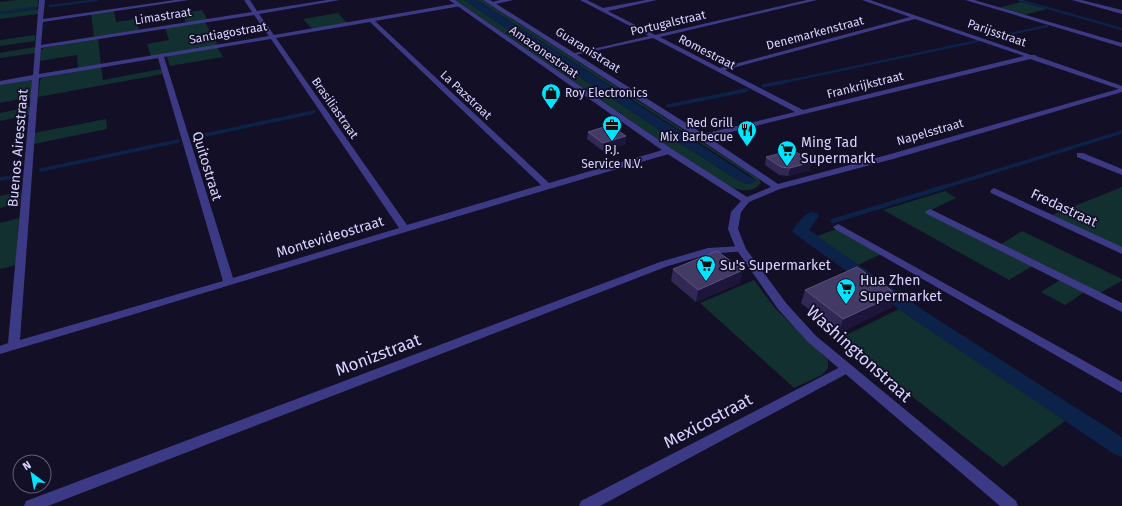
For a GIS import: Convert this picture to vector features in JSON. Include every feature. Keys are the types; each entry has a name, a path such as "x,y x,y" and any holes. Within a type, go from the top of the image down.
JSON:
{"street":[{"name":"Buenos Airesstraat","path":"14,345 37,77 42,0"},
{"path":"41,21 186,0"},
{"name":"Brasiliastraat","path":"247,0 271,37 405,229"},
{"name":"Limastraat","path":"39,47 337,0"},
{"name":"Amazonestraat","path":"452,0 669,151 746,200"},
{"path":"489,2 510,0"},
{"name":"Romestraat","path":"583,0 801,112"},
{"path":"603,10 654,0"},
{"name":"Portugalstraat","path":"573,55 814,0"},
{"name":"Parijsstraat","path":"865,0 1033,56 1122,89"},
{"path":"968,0 1122,46"},
{"path":"1075,0 1122,12"},
{"name":"Guaranistraat","path":"489,2 702,137 777,187"},
{"name":"Santiagostraat","path":"0,83 459,6"},
{"name":"Denemarkenstraat","path":"719,70 917,17"},
{"name":"La Pazstraat","path":"371,20 547,186"},
{"name":"Quitostraat","path":"161,56 229,283"},
{"name":"Frankrijkstraat","path":"702,137 1033,56"},
{"name":"Napelsstraat","path":"746,200 777,187 890,157 1122,89"},
{"name":"Montevideostraat","path":"0,350 229,283 547,186 669,151"},
{"path":"1080,155 1122,172"},
{"name":"Fredastraat","path":"994,191 1122,251"},
{"name":"Washingtonstraat","path":"746,200 736,212 733,229 741,248 782,306 812,339 846,369 1011,506"},
{"path":"930,212 1122,308"},
{"path":"838,227 1122,388"},
{"name":"Monizstraat","path":"31,506 664,264 708,251 741,248"},
{"name":"Mexicostraat","path":"586,506 846,369"}],"green space":[{"path":"38,0 38,7 0,13 0,2"},
{"path":"455,0 464,0 667,135 741,182 748,184 756,181 751,176 477,0 483,0 759,179 761,183 755,188 743,190 731,187 713,177"},
{"path":"1021,2 1047,9 1024,15 998,8"},
{"path":"38,9 38,14 0,19 0,14"},
{"path":"202,10 208,20 186,23 182,13"},
{"path":"114,11 116,22 136,19 139,30 94,37 91,14"},
{"path":"338,13 347,23 312,29 303,19"},
{"path":"205,22 218,45 151,56 147,44 169,40 165,28"},
{"path":"35,35 35,41 0,46 0,40"},
{"path":"98,38 101,65 78,69 77,55 40,61 41,50 44,48"},
{"path":"35,47 35,53 0,58 0,53"},
{"path":"217,47 223,57 170,66 167,57 167,56"},
{"path":"101,67 103,80 161,69 163,74 38,97 40,80 42,78"},
{"path":"30,79 33,80 32,97 0,103 0,84"},
{"path":"30,107 29,115 0,121 0,113"},
{"path":"106,119 107,129 34,144 34,133"},
{"path":"1122,187 1122,248 1052,215"},
{"path":"21,191 20,203 0,208 0,196"},
{"path":"945,191 956,198 927,212 1034,265 1009,280 883,210"},
{"path":"19,218 16,265 0,269 0,223"},
{"path":"836,229 881,254 856,266 815,237"},
{"path":"1022,231 1122,279 1122,281 1098,294 1000,245"},
{"path":"1063,278 1086,291 1065,305 1041,292"},
{"path":"754,280 775,308 828,360 828,368 822,375 794,388 700,303"},
{"path":"903,307 1065,421 1003,467 838,339"}],"water":[{"path":"464,0 477,0 756,181 748,184 741,182 667,135"}],"building":[{"path":"610,125 626,136 603,143 588,132"},
{"path":"793,150 812,162 790,168 781,167 766,157"},
{"path":"717,251 743,270 698,290 673,269"},
{"path":"857,267 897,294 843,319 805,290"}],"waterway":[{"path":"50,6 97,0"},
{"path":"1019,0 1122,29"},
{"path":"0,13 35,8"},
{"path":"992,38 1047,26"},
{"path":"784,82 978,41"},
{"path":"763,86 788,81"},
{"path":"668,106 747,90"},
{"path":"200,136 314,112"},
{"path":"941,188 1122,132"},
{"path":"41,170 178,141"},
{"path":"0,179 17,176"},
{"path":"833,221 944,187"},
{"path":"812,216 800,231 920,316 1122,448"}],"place":[{"name":"Roy Electronics","path":"551,110"},
{"name":"P.J. Service N.V.","path":"612,142"},
{"name":"Red Grill Mix Barbecue","path":"747,147"},
{"name":"Ming Tad Supermarkt","path":"787,167"},
{"name":"Su's Supermarket","path":"706,282"},
{"name":"Hua Zhen Supermarket","path":"846,305"}]}
